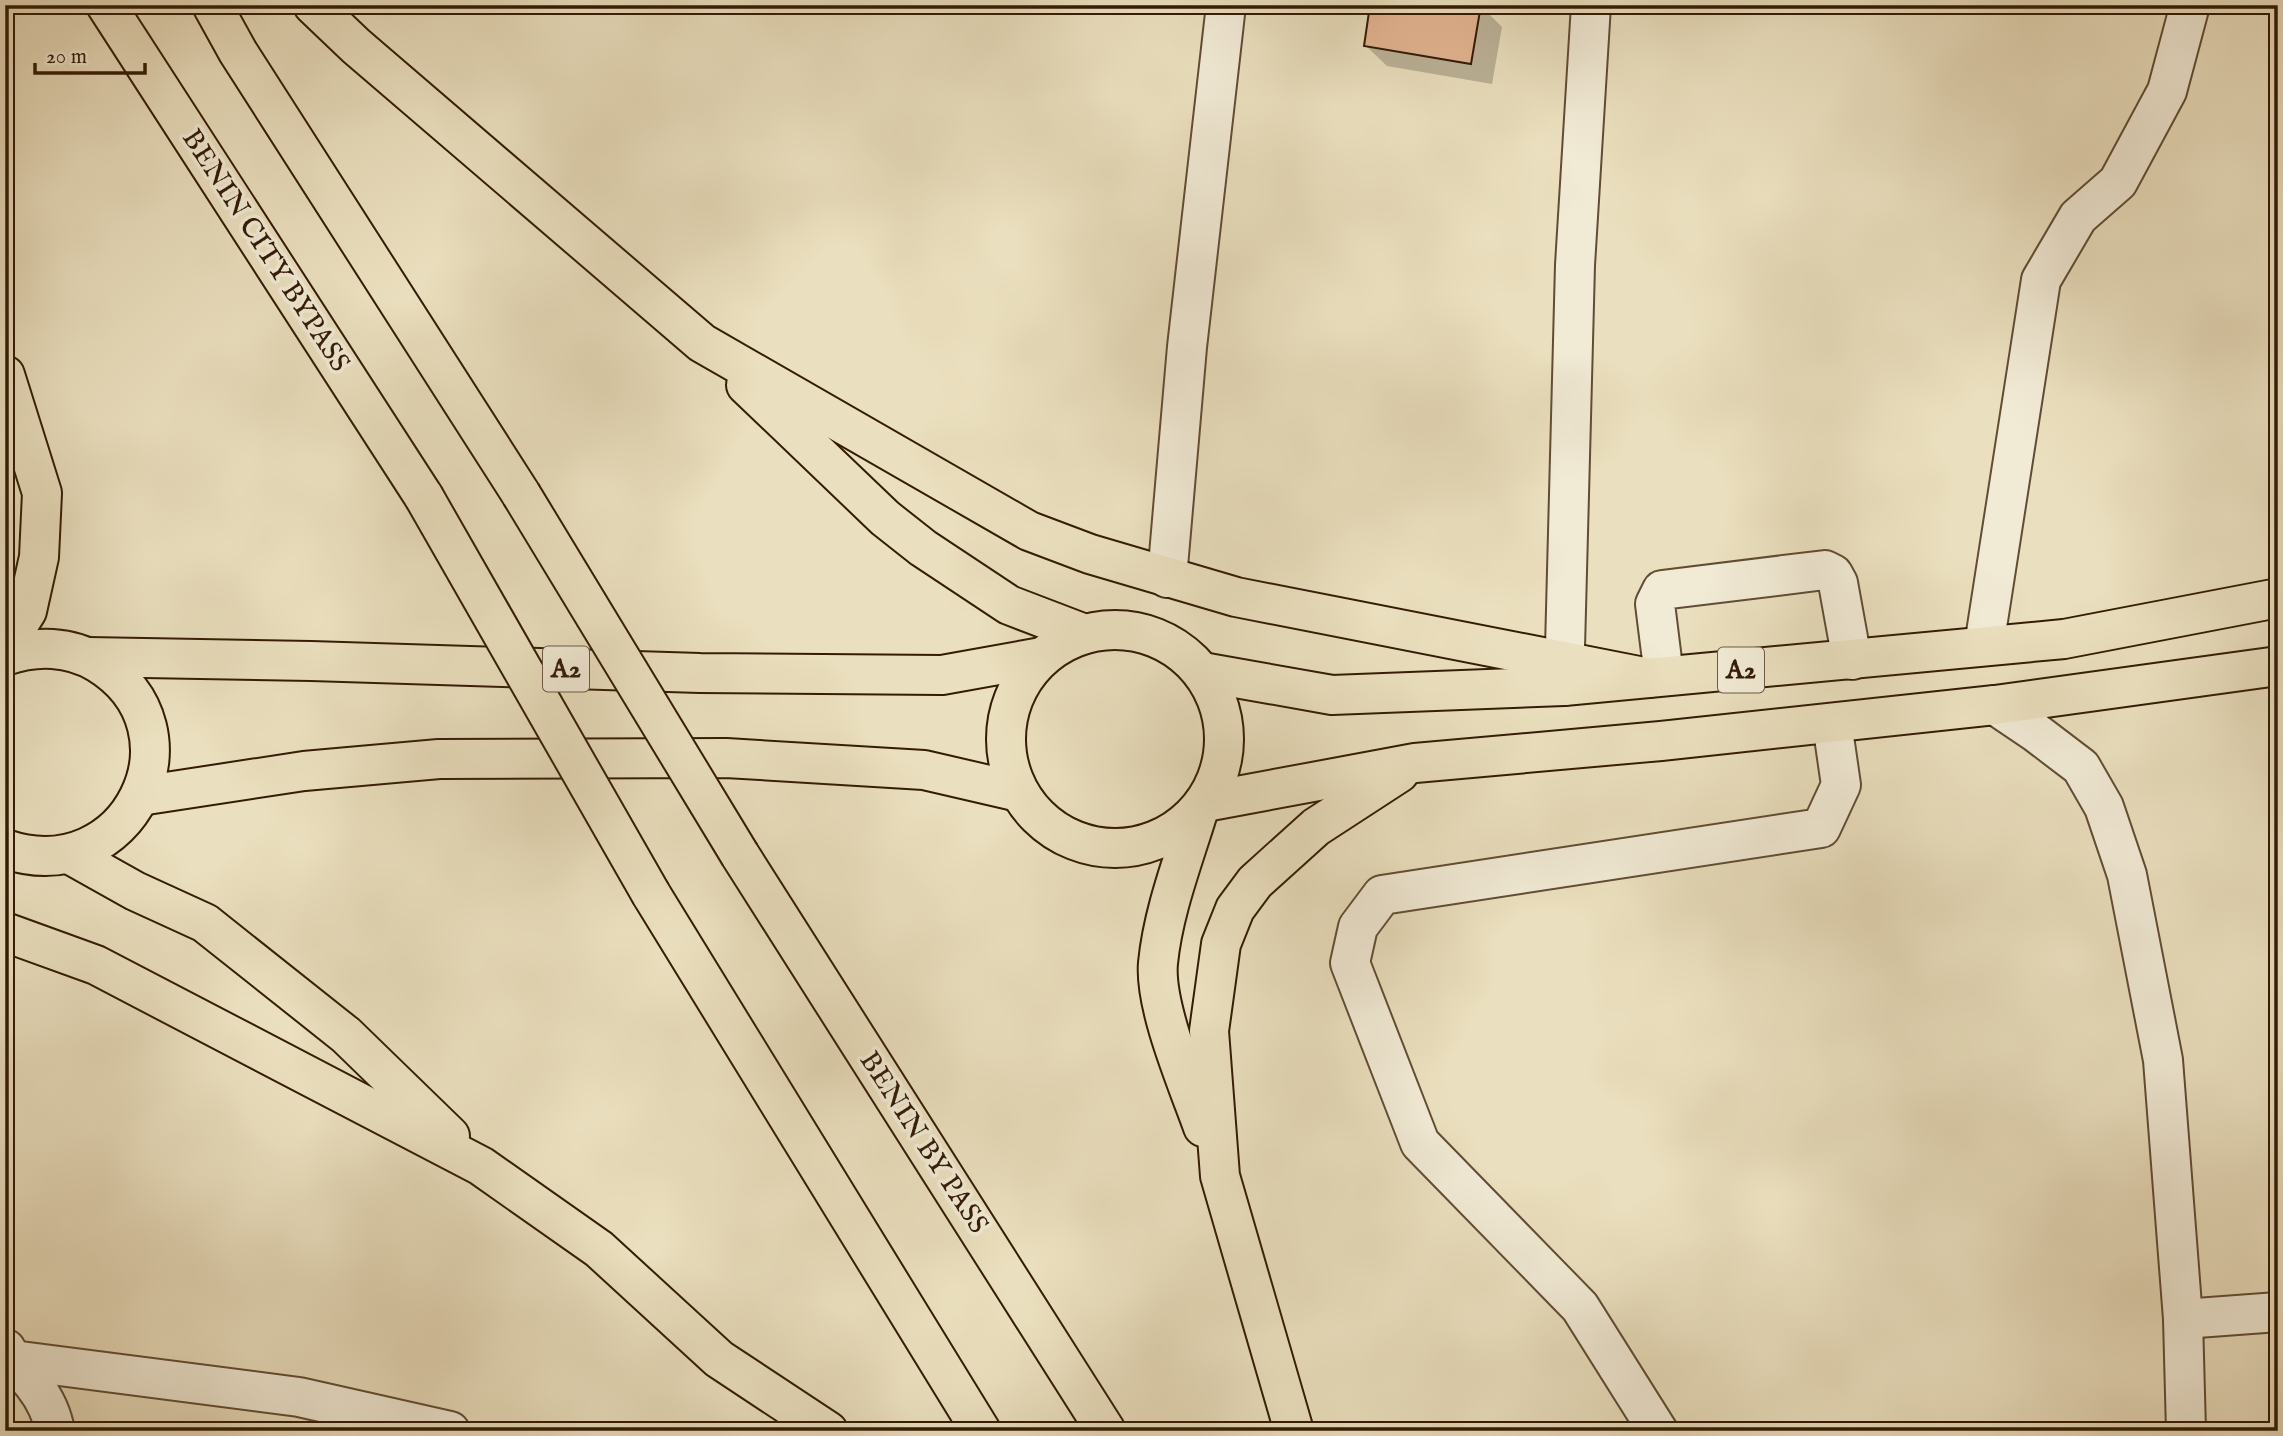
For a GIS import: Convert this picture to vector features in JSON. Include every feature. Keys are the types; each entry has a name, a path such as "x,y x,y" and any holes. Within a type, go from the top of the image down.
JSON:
{"highway":[{"name":"BENIN CITY BYPASS","path":"106,5 424,498 651,894 981,1431"},
{"name":"BENIN BY PASS","path":"212,5 238,52 521,494 740,855 1106,1431"},
{"path":"313,5 356,46 702,342 885,518 923,548 1009,605 1085,634"},
{"path":"702,342 1028,531 1090,554 1236,597 1565,674"},
{"path":"5,375 42,493 39,557 27,611 5,646"},
{"name":"A2","path":"1656,677 2064,639 2278,598"},
{"name":"A2","path":"1110,630 1136,632 1161,639 1183,653 1202,671 1219,702 1226,736 1221,771 1202,807 1175,831 1147,844 1118,849 1098,847 1060,834 1037,816 1019,792 1008,764 1005,735 1010,706 1023,680 1042,657 1062,643 1085,634 1110,630"},
{"name":"A2","path":"5,656 43,648 66,650 88,657 109,670 125,686 138,705 150,750 148,774 140,796 128,816 111,834 91,846 69,854 44,857 22,855 5,849"},
{"name":"A2","path":"88,657 700,673 942,675 1042,657"},
{"name":"A2","path":"1202,807 1415,763 1661,741 1995,705 2278,666"},
{"path":"1202,671 1332,695 1565,674 1656,677"},
{"path":"140,796 304,771 439,759 726,758 924,770 1019,792"},
{"path":"1220,1176 1209,1031 1221,944 1235,909 1255,882 1317,827 1415,763"},
{"path":"1202,807 1170,905 1158,964 1161,996 1170,1032 1220,1176 1294,1431"},
{"path":"69,854 135,891 205,923 346,1035 481,1166"},
{"path":"5,932 96,965 481,1166 599,1249 719,1359 828,1431"}],"street":[{"path":"1167,578 1187,347 1226,5"},
{"path":"1565,674 1575,265 1591,5"},
{"path":"1984,646 2041,280 2078,217 2118,182 2167,91 2190,5"},
{"path":"1656,677 1654,604 1662,590 1825,570 1833,574 1838,583 1852,660"},
{"path":"1995,705 2081,768 2104,807 2127,875 2162,1060 2183,1319 2186,1431"},
{"path":"1658,1431 1580,1307 1420,1143 1350,963 1358,927 1382,895 1821,828 1841,785 1832,723"},
{"path":"2183,1319 2278,1312"},
{"path":"7,1355 36,1387 52,1416 55,1431"},
{"path":"7,1355 299,1396 450,1431"}],"building":[{"path":"1370,5 1481,5 1471,64 1364,46"}]}
